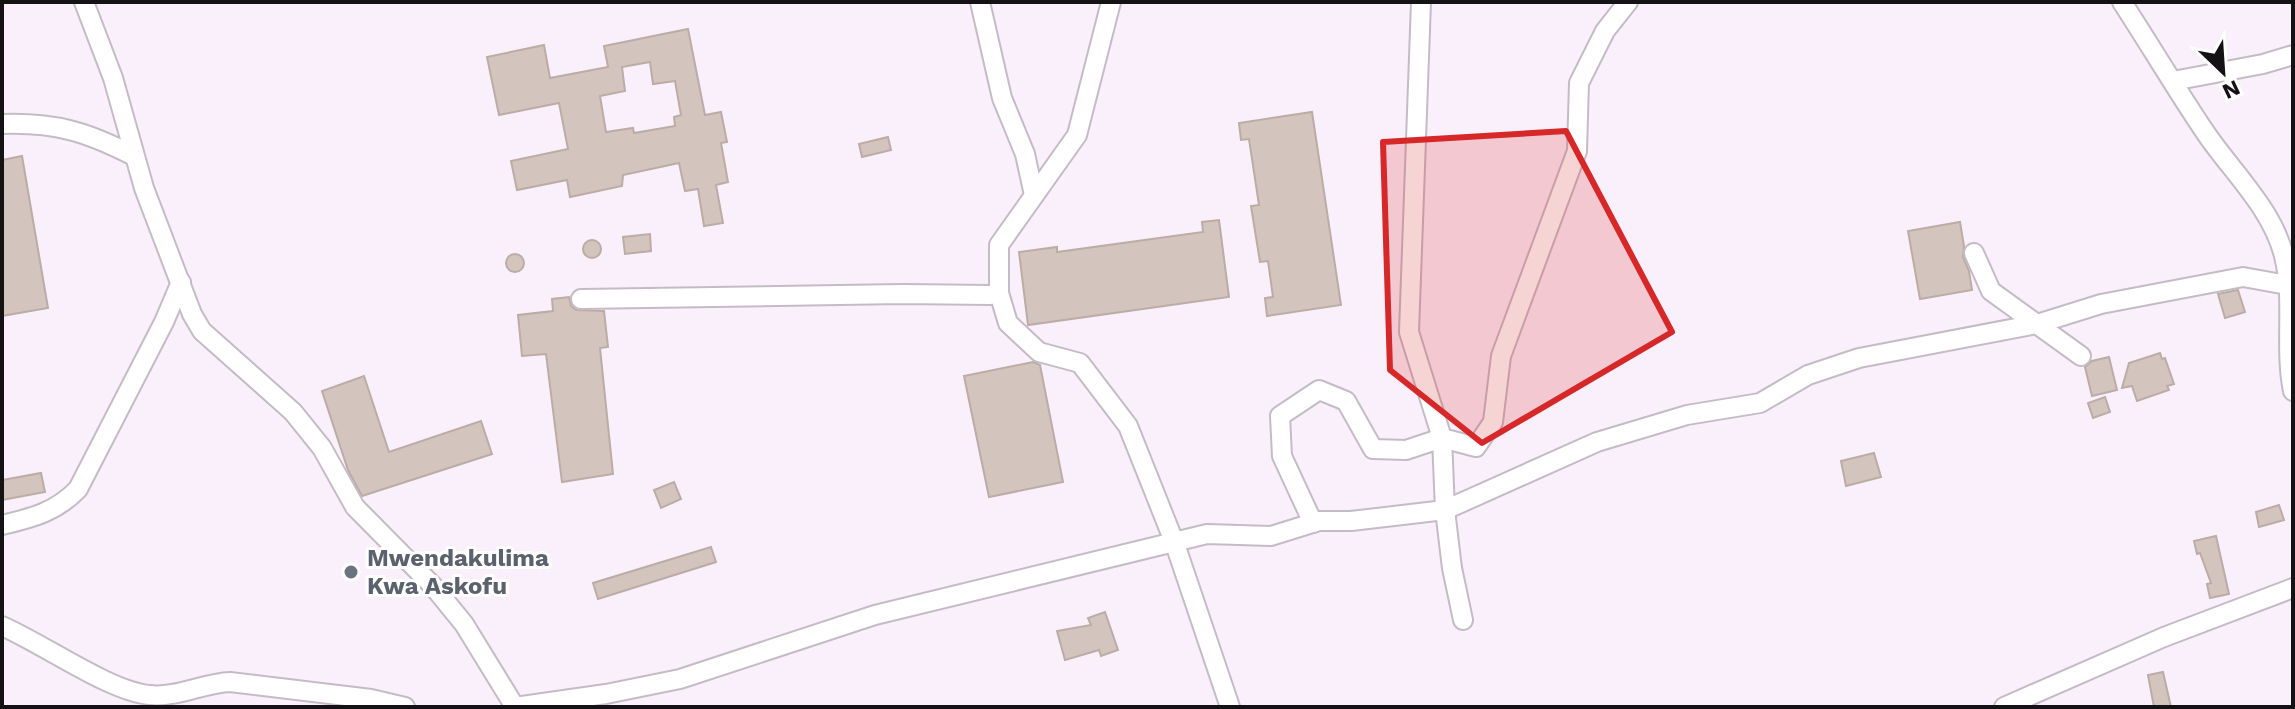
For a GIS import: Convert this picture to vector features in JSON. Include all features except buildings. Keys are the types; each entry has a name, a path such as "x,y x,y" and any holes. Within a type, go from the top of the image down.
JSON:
{"street":[{"path":"84,2 113,78 149,202 192,314 202,331 293,412 322,448 355,507 433,586 464,624 515,707 606,694 680,679 875,615 1207,534 1271,536 1313,523 1445,510 1597,442 1687,415 1760,403 1808,375 1859,358 2037,324 2101,304 2243,277 2290,286"},
{"path":"980,2 1002,98 1025,154 1034,195"},
{"path":"1111,2 1077,135 999,245 999,293 1008,323 1039,352 1080,363 1128,426 1175,544 1230,707"},
{"path":"1421,2 1409,332 1442,438 1445,510 1452,568 1463,620"},
{"path":"1313,523 1282,456 1280,416 1319,390 1346,401 1373,449 1406,450 1442,438 1476,447 1493,422 1501,356 1577,151 1579,83 1605,31 1628,2"},
{"path":"2122,2 2206,133 2256,198 2277,235 2290,286 2293,391"},
{"path":"2173,81 2263,64 2293,55"},
{"path":"2,124 37,122 60,126 98,138 134,156"},
{"path":"1974,253 1991,291 2081,356"},
{"path":"2,525 51,512 78,489 164,322 181,282"},
{"path":"581,299 999,293"},
{"path":"2004,707 2164,637 2293,588"},
{"path":"2,626 102,678 132,691 151,695 230,682 371,699 405,707"}],"highlighted area":[{"path":"1566,131 1672,332 1482,443 1390,370 1383,142"}],"place":[{"name":"Mwendakulima Kwa Askofu","path":"351,572"}]}
